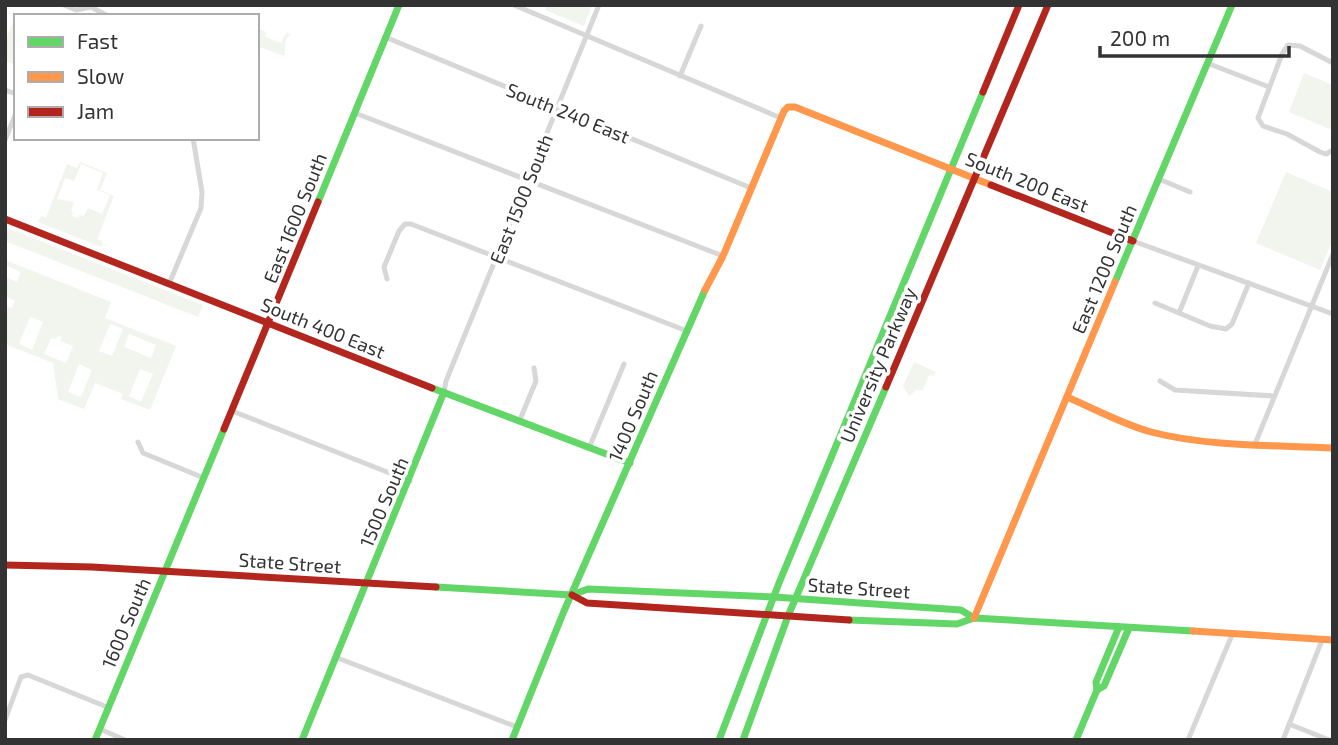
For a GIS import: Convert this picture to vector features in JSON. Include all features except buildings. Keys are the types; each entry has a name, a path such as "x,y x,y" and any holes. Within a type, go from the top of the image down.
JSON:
{"street":[{"path":"64,5 76,10 91,7 104,14"},
{"name":"East 1600 South","path":"187,519 399,5"},
{"path":"514,5 780,118"},
{"name":"East 1500 South","path":"444,392 446,381 599,5"},
{"name":"University Parkway","path":"743,740 788,616 1048,5"},
{"name":"East 1200 South","path":"974,618 1231,5"},
{"name":"University Parkway","path":"719,740 767,614 1019,6"},
{"path":"680,76 701,26"},
{"name":"South 240 East","path":"385,37 751,188"},
{"path":"1333,63 1300,46 1288,45 1258,115 1260,124 1287,134 1320,152 1326,154 1333,150"},
{"path":"1207,63 1269,87"},
{"name":"South 200 East","path":"788,107 795,107 1198,266 1333,314"},
{"name":"1400 South","path":"512,740 704,292 723,257 780,118 788,107"},
{"path":"355,113 723,257"},
{"path":"5,139 14,118"},
{"path":"169,284 201,208 202,192 193,140"},
{"path":"1159,179 1190,192"},
{"name":"South 400 East","path":"5,219 519,422 630,463"},
{"path":"387,279 384,267 399,230 411,224 687,331"},
{"path":"1255,444 1333,254"},
{"path":"1179,313 1198,266"},
{"path":"1155,303 1216,328 1226,329 1232,324 1249,283"},
{"path":"589,448 624,364"},
{"path":"519,422 536,381 534,368"},
{"path":"1160,381 1175,390 1274,396"},
{"name":"1500 South","path":"302,740 410,481 444,392"},
{"path":"1067,397 1148,431 1183,438 1333,448"},
{"path":"232,411 410,481"},
{"path":"138,442 140,450 147,455 204,478"},
{"name":"1600 South","path":"95,740 187,519"},
{"name":"State Street","path":"5,565 572,595 589,589 774,597 961,610 974,618"},
{"name":"State Street","path":"572,595 587,603 788,616 957,624 974,618 1333,640"},
{"path":"1076,740 1119,627"},
{"path":"1097,690 1104,686 1129,628"},
{"path":"1188,740 1232,635"},
{"path":"1283,740 1322,640"},
{"path":"335,657 517,727"},
{"path":"5,720 21,677 28,676 107,707"},
{"path":"1289,724 1329,740"},
{"path":"100,729 125,740"}],"shaded area":[{"path":"547,5 592,5 584,26 545,10"},
{"path":"14,20 14,64 5,61 5,41"},
{"path":"259,29 266,32 265,37 281,43 286,33 291,34 286,39 284,56 259,47"},
{"path":"1304,73 1333,85 1332,130 1289,112"},
{"path":"80,162 107,173 100,190 114,196 97,239 103,242 101,247 38,222 41,216 46,218 67,164 77,168","holes":["81,164 103,173 97,190 110,195 102,214 88,208 84,216 72,216 74,202 57,199 65,178 74,181"]},
{"path":"1286,172 1333,192 1333,239 1320,270 1256,243"},
{"path":"5,227 203,305 198,317 5,241"},
{"path":"5,260 111,302 105,318 176,346 150,410 121,399 123,394 95,383 84,409 58,399 53,363 5,344 5,306 12,308 15,301 5,296 5,277 17,282 21,272 7,266 5,269","holes":["30,317 43,322 32,350 19,344","110,324 123,329 112,356 99,351","129,334 156,345 151,358 124,347","57,336 62,337 60,341 73,346 66,363 44,354 51,338 56,339","79,364 92,370 81,397 68,392","140,369 153,374 141,402 129,396"]},
{"path":"914,362 936,372 934,376 929,375 923,390 916,390 909,396 903,386"}],"traffic: fast":[{"path":"318,202 399,5"},
{"path":"1115,282 1232,5"},
{"path":"719,740 779,583 983,92"},
{"path":"512,740 564,611 705,290"},
{"path":"743,740 788,616 886,387"},
{"path":"432,388 630,463"},
{"path":"302,740 444,392"},
{"path":"95,740 224,429"},
{"path":"436,587 572,595 588,589 774,597 961,610 974,618"},
{"path":"849,620 957,624 974,618 1193,631"},
{"path":"1076,740 1119,627"},
{"path":"1097,690 1104,686 1129,628"}],"traffic: slow":[{"path":"705,290 723,256 788,107 795,107 991,185"},
{"path":"974,618 1115,282"},
{"path":"1067,397 1130,425 1173,437 1242,444 1333,448"},
{"path":"1193,631 1333,640"}],"traffic: jam":[{"path":"983,92 1019,5"},
{"path":"886,387 1048,5"},
{"path":"991,185 1133,241"},
{"path":"224,429 318,202"},
{"path":"5,219 432,388"},
{"path":"5,565 92,567 436,587"},
{"path":"572,595 587,603 849,620"}]}
